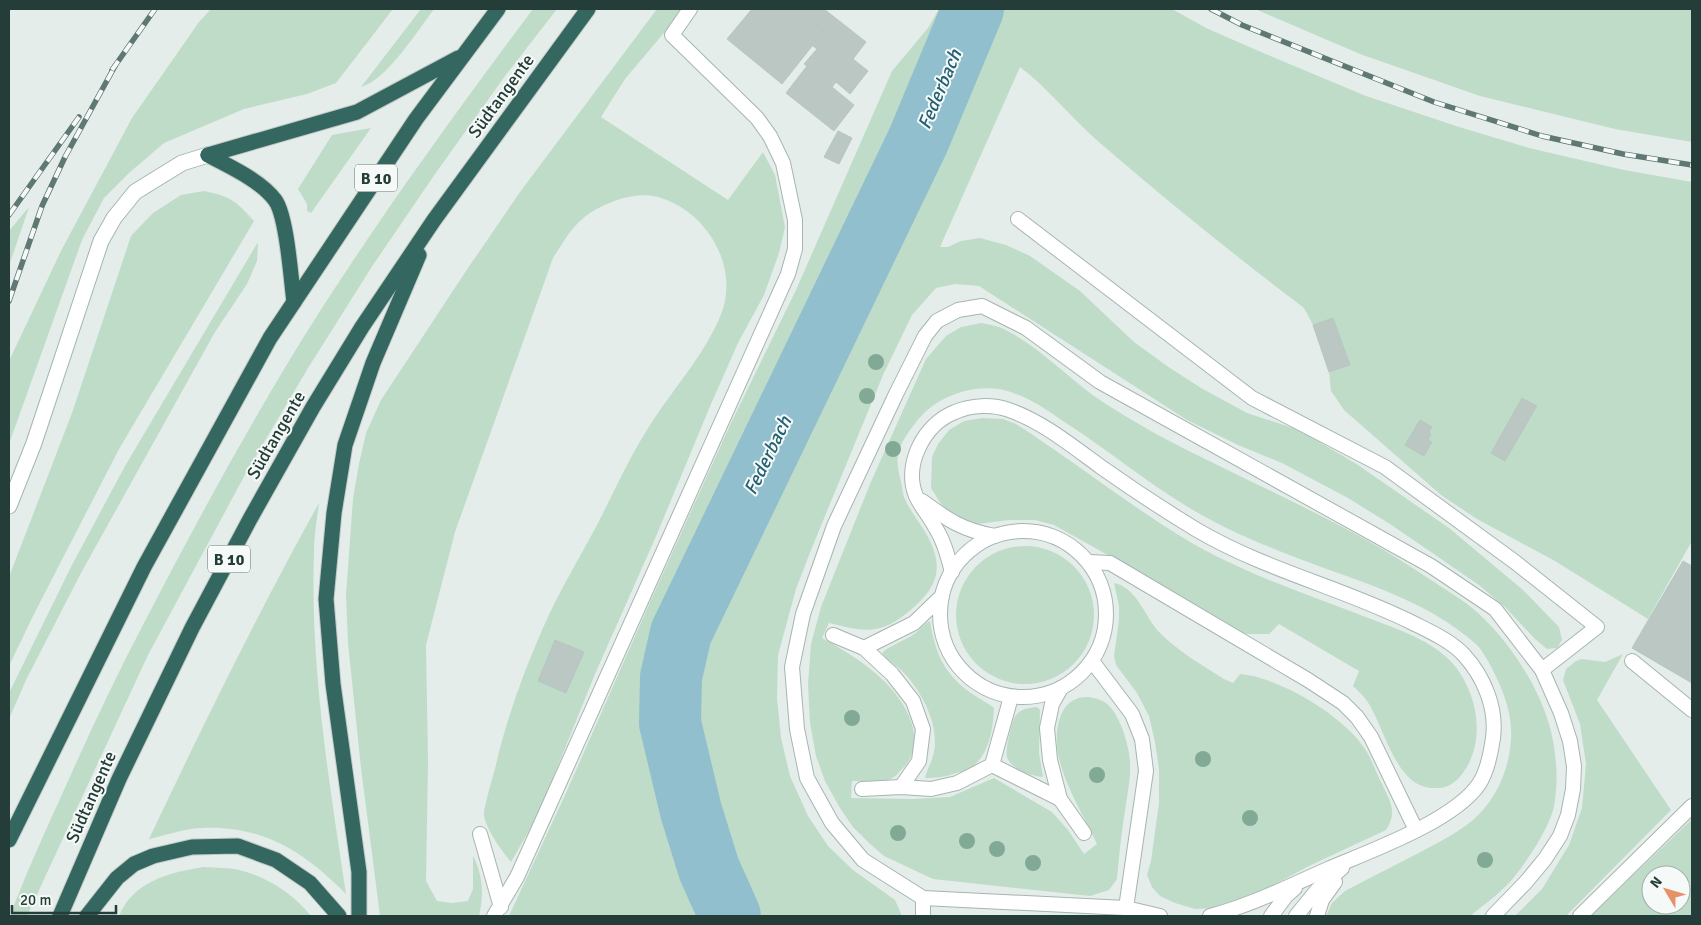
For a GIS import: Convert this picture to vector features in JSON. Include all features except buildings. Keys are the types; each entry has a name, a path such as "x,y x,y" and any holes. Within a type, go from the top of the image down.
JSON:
{"highway":[{"name":"B 10","path":"9,840 144,568 270,338 416,119 461,56 498,9"},
{"name":"Südtangente","path":"60,916 119,779 192,628 245,528 313,407 362,327 434,220 588,9"},
{"path":"208,155 357,112 461,56"},
{"path":"208,155 249,176 276,201 285,230 294,302"},
{"path":"359,916 359,872 333,684 326,599 334,513 345,445 352,424 373,364 434,220"},
{"path":"87,916 117,878 134,864 153,856 202,846 238,846 276,860 310,883 339,916"}],"street":[{"path":"9,506 34,443 99,248 114,218 135,192 182,163 208,155"}],"lane":[{"path":"497,912 522,868 788,274 796,249 795,220 783,163 770,136 757,118 672,35 690,9"},
{"path":"1018,219 1252,398 1385,467 1515,562 1597,627 1542,670"},
{"path":"1160,916 1126,908 923,898 863,860 832,823 808,778 797,729 792,667 803,614 834,526 925,336 937,320 958,310 982,306 1026,328 1100,382 1431,566 1495,609 1542,670 1561,713 1570,741 1574,766 1573,789 1568,815 1560,836 1545,859 1526,882 1493,916"},
{"path":"952,572 945,547 936,527 916,496 912,478 915,459 920,444 930,430 941,420 955,412 972,407 985,406 1006,409 1034,421 1133,490 1237,552 1394,614 1440,636 1463,653 1480,676 1493,712 1494,729 1492,747 1481,782 1468,797 1450,812 1416,830 1245,906 1210,916"},
{"path":"916,496 954,524 968,530 995,536"},
{"path":"1026,531 1039,532 1057,538 1073,548 1089,562 1100,580 1106,599 1106,621 1102,640 1092,661 1066,686 1042,696 1011,697 993,692 977,684 963,672 953,659 946,644 940,614 942,596 952,572 965,555 980,543 995,536 1026,531"},
{"path":"1089,562 1110,563 1308,680 1343,703 1357,716 1371,737 1416,830"},
{"path":"864,648 914,623 942,596"},
{"path":"833,635 864,648 892,674 913,701 923,729 919,761 901,787"},
{"path":"1092,661 1132,714 1142,740 1146,771 1126,908"},
{"path":"1632,662 1692,710"},
{"path":"1062,688 1052,704 1047,728 1050,760 1060,799 1084,833"},
{"path":"862,789 901,787 931,789 957,783 992,764 1011,697"},
{"path":"992,764 1060,799"},
{"path":"1580,916 1692,806"},
{"path":"480,834 497,912"},
{"path":"1296,916 1318,890 1352,859"},
{"path":"1317,916 1322,900 1352,859"},
{"path":"1271,916 1286,896 1305,879"},
{"path":"923,898 923,916"}],"green space":[{"path":"211,9 393,9 336,83 307,94 244,109 164,143 129,173 104,198 82,240 9,444 9,361 61,251 132,118 199,22"},
{"path":"421,9 434,9 391,65 371,83 361,87"},
{"path":"533,9 557,9 505,76 435,174 373,265 308,368 247,471 148,655 27,916 10,916 83,748 133,644 251,426 296,349 371,234"},
{"path":"657,9 684,9 625,79 601,117 728,200 763,152 775,175 785,227 779,253 764,295 738,343 595,674 538,815 511,862 491,834 484,812 506,726 523,677 555,602 633,453 713,332 725,299 726,280 723,262 716,244 705,228 692,215 676,204 650,195 623,198 590,213 574,228 553,258 455,532 426,645 428,762 426,881 437,901 452,903 468,901 473,889 473,856 479,870 482,885 479,916 380,916 361,768 348,643 346,595 353,499 366,433 381,400 520,192"},
{"path":"939,9 1172,9 1206,28 1366,96 1459,127 1529,148 1624,170 1692,182 1692,541 1648,619 1555,561 1477,519 1441,495 1344,410 1331,391 1329,372 1350,365 1333,318 1313,325 1304,308 1200,227 1125,164 1090,134 1041,85 1020,67 940,247 948,247 961,241 980,238 1006,245 1030,256 1080,291 1134,342 1167,366 1201,388 1247,413 1299,430 1358,465 1449,528 1523,590 1559,627 1562,640 1557,648 1547,649 1505,607 1479,585 1390,524 1348,498 1282,463 1238,445 1187,420 979,286 955,284 936,288 912,315 883,375 796,589 778,655 777,698 781,738 790,776 808,816 828,846 853,870 895,900 902,916 509,916 731,423 796,290 892,71 928,28","holes":["1523,398 1537,407 1505,461 1491,452"]},
{"path":"1255,9 1692,9 1692,142 1615,129 1480,96 1360,54"},
{"path":"371,128 311,213 307,211 307,204 298,189 332,135"},
{"path":"204,191 232,200 254,221 119,449 9,666 9,577 72,413 131,236 153,213 181,195"},
{"path":"29,207 9,266 9,231"},
{"path":"258,242 257,261 247,284 215,332 81,573 26,680 9,719 9,693 72,565 125,466"},
{"path":"981,323 999,327 1023,340 1094,396 1158,435 1329,520 1396,557 1466,603 1491,626 1515,655 1535,688 1543,706 1553,741 1556,774 1554,806 1547,826 1527,859 1502,890 1470,916 1326,916 1332,903 1345,891 1458,831 1483,810 1499,786 1508,759 1511,740 1510,719 1497,679 1477,645 1456,628 1411,602 1262,544 1212,521 1157,487 1042,407 1007,391 988,388 969,390 936,403 918,420 900,447 898,466 904,497 931,543 935,555 936,576 932,585 918,603 907,613 888,625 870,630 829,623 822,638 871,669 885,682 901,701 912,724 914,735 914,747 910,758 894,777 885,780 852,781 851,798 913,799 950,797 994,778 1052,812 1068,830 1084,854 1097,844 1065,778 1058,754 1057,735 1061,716 1071,702 1079,698 1089,697 1098,699 1106,703 1116,714 1126,739 1130,762 1117,879 1109,890 1090,896 933,879 884,856 853,827 825,781 816,756 810,723 808,684 811,644 821,607 870,484 926,359 946,336 961,327"},
{"path":"983,418 1003,419 1016,424 1146,514 1210,553 1272,581 1410,634 1446,656 1455,666 1468,688 1476,713 1477,726 1474,751 1464,772 1452,784 1442,788 1426,787 1414,782 1397,762 1373,711 1353,686 1359,671 1279,624 1269,634 1245,634 1230,629 1140,573 1054,525 1035,520 1009,520 977,524 954,516 941,504 931,488 932,457 938,444 949,430 964,421"},
{"path":"319,503 314,546 315,638 322,724 346,894 298,854 263,836 223,828 201,828 149,839 231,669"},
{"path":"1025,546 1051,552 1074,566 1088,589 1094,615 1088,641 1074,664 1051,678 1025,684 999,678 976,664 962,641 956,615 962,589 976,566 999,552"},
{"path":"1114,583 1122,586 1134,596 1153,625 1173,645 1224,679 1233,683 1240,674 1273,682 1309,700 1342,724 1355,736 1367,753 1390,801 1392,818 1386,830 1311,865 1249,898 1213,908 1195,909 1160,896 1152,887 1147,875 1151,861 1159,803 1159,769 1149,716 1137,693 1116,665 1114,656 1119,606"},
{"path":"930,621 938,653 947,670 962,686 994,708 993,725 989,741 977,763 964,771 945,776 925,778 935,745 935,734 929,712 912,682 882,653 914,634"},
{"path":"1623,654 1597,700 1671,810 1566,916 1515,916 1542,889 1569,845 1582,808 1586,764 1580,724 1563,680 1566,669 1582,659 1605,662"},
{"path":"1037,707 1040,710 1039,753 1043,777 1017,768 1007,757 1009,735 1016,715 1028,708"},
{"path":"1692,819 1692,916 1591,916 1641,868 1641,915 1691,915 1691,865 1644,865"},
{"path":"203,867 228,868 262,878 289,894 311,916 119,916 125,904 143,887 177,872"}],"waterway":[{"name":"Federbach","path":"730,916 709,869 691,811 670,723 671,677 681,633 918,141 973,9"}],"railway":[{"path":"112,70 155,9"},
{"path":"1211,9 1242,25 1434,102 1542,136 1623,154 1692,165"},
{"path":"9,301 42,206 65,157 115,66"},
{"path":"9,215 79,117"}]}
